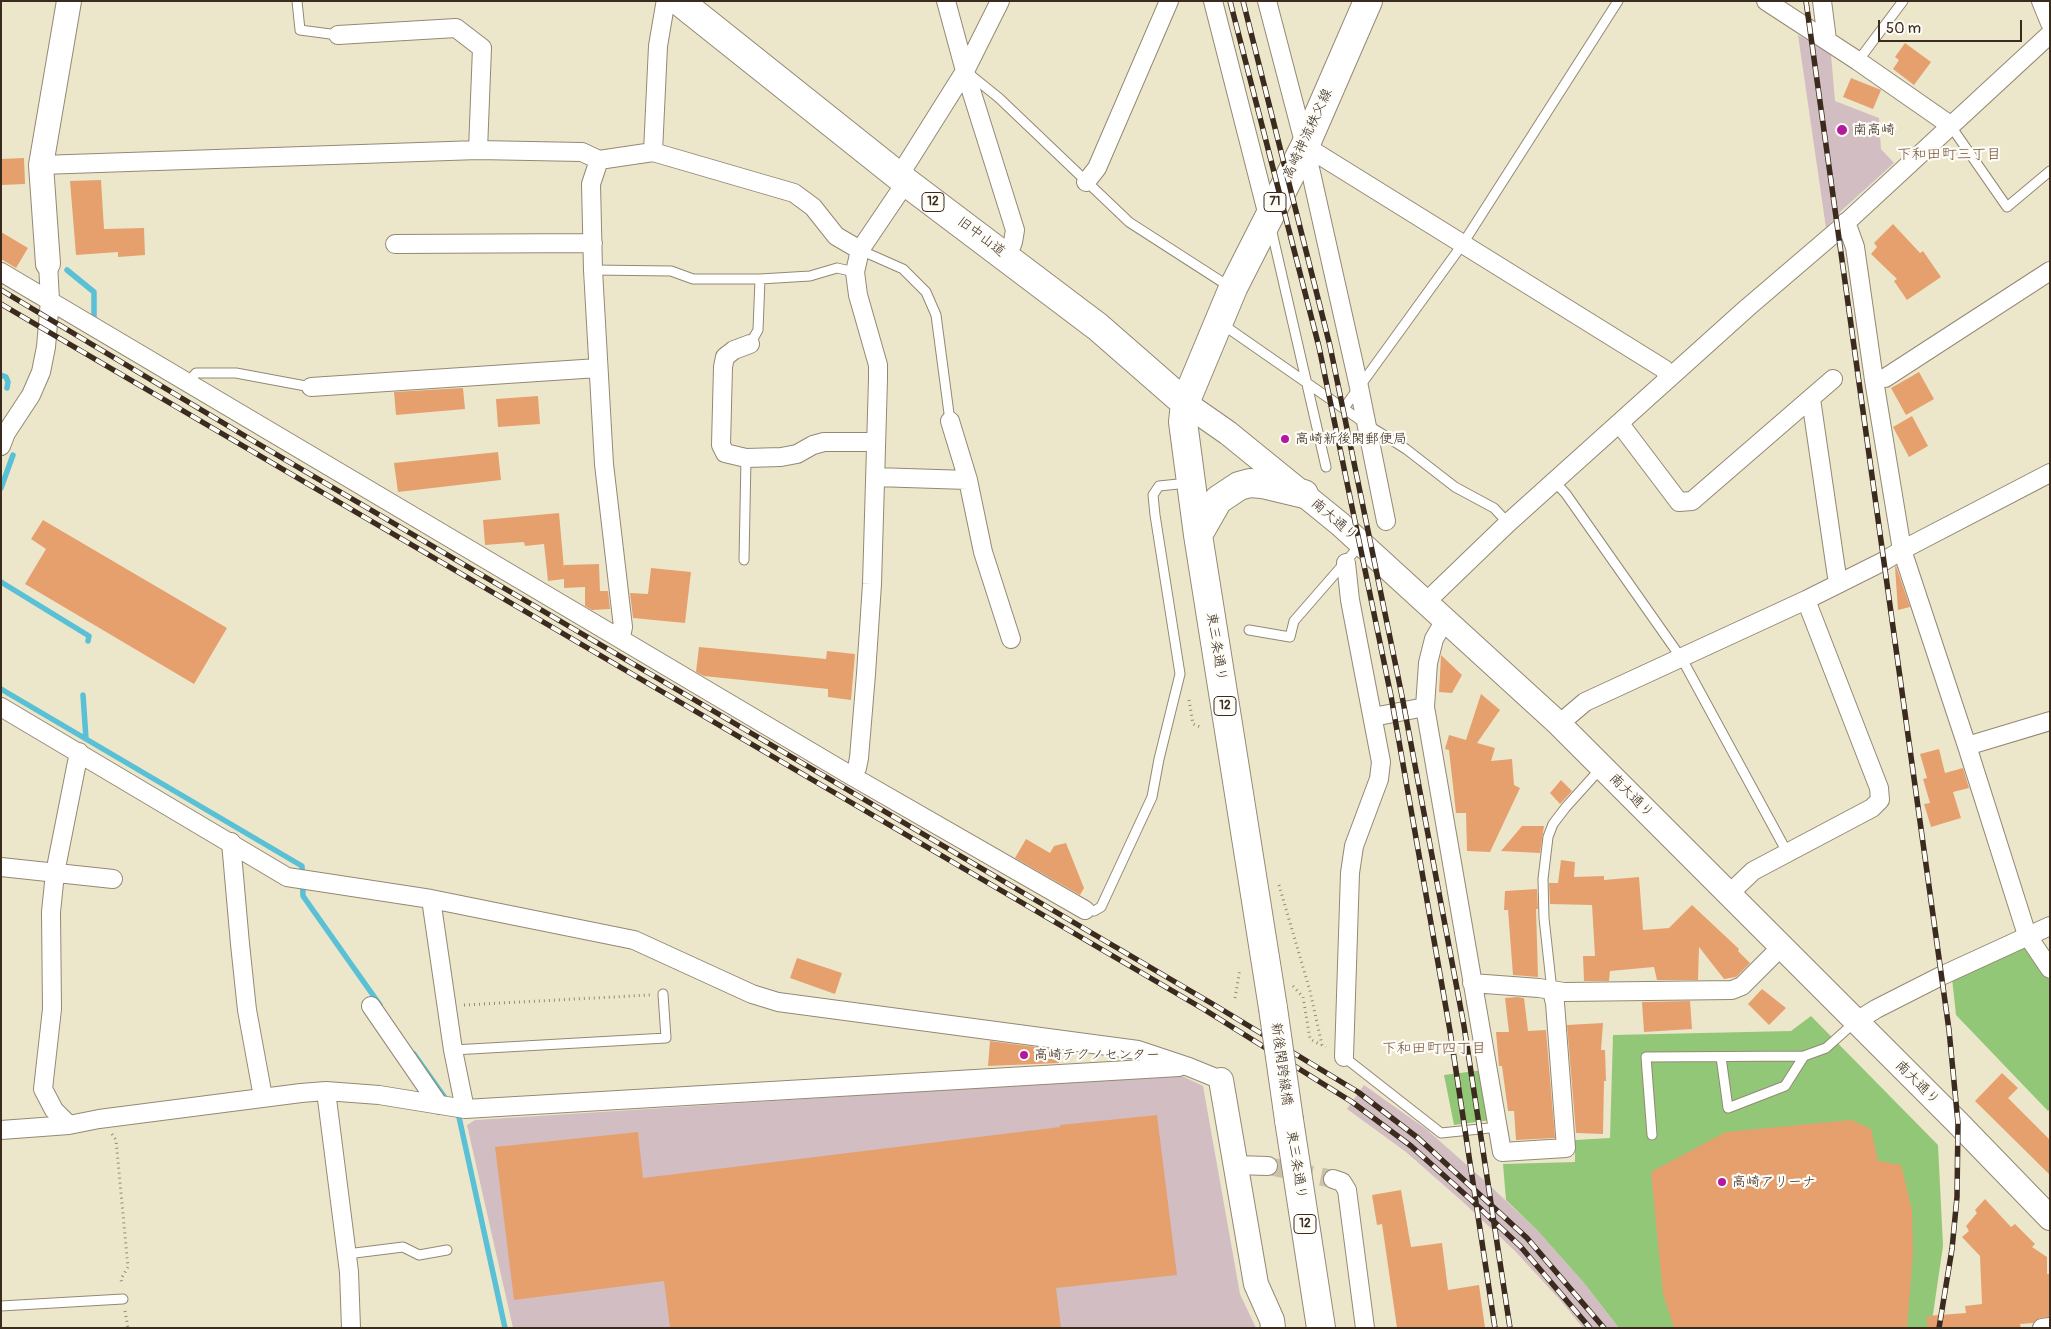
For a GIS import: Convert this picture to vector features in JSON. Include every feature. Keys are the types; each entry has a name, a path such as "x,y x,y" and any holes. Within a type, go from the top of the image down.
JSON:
{"main road":[{"path":"48,264 41,165 69,1"},
{"name":"旧中山道","path":"679,1 902,179 1098,327 1185,403"},
{"name":"高崎神流秩父線","path":"1185,403 1233,288 1305,146 1368,1"},
{"name":"東三条通り","path":"1185,403 1183,422 1198,535 1273,1008"},
{"name":"南大通り","path":"1185,403 1304,494 1426,602 1559,724 2050,1218"},
{"path":"1198,535 1218,500 1238,486 1262,484 1304,494"},
{"name":"新後閑跨線橋","path":"1273,1008 1289,1120"},
{"path":"1221,1080 1256,1284 1272,1320 1273,1328"},
{"name":"東三条通り","path":"1289,1120 1321,1328"}],"street":[{"path":"654,152 658,46 668,1"},
{"path":"946,1 965,71 1015,230 1007,257"},
{"path":"850,775 857,768 859,758 872,584 878,365 858,295 855,272 860,250 965,71 1000,1"},
{"path":"1086,182 1097,168 1169,1"},
{"path":"1213,1 1268,216"},
{"path":"1267,1 1305,146 1359,386 1386,521"},
{"path":"1766,1 1858,60 1950,125"},
{"path":"1822,1 1827,40"},
{"path":"2041,1 2050,22"},
{"path":"338,35 456,28 482,48 478,150"},
{"path":"1426,602 1508,523 1846,222 2050,34"},
{"path":"1305,146 1664,369 1668,379"},
{"path":"41,165 478,150 582,152 600,160 654,152 794,193 813,207 836,236 860,250"},
{"path":"600,160 591,184 593,270 604,464 623,627 620,638"},
{"path":"1846,222 1855,247 1874,380 1902,550 2027,935 2050,969"},
{"path":"395,244 593,243"},
{"path":"1,446 6,433 31,395 41,372 46,347 50,300 48,264"},
{"path":"1874,380 1884,378 2050,271"},
{"path":"1,272 850,775 1085,910"},
{"path":"750,344 734,350 725,357 723,367 721,445 725,453 746,458 781,457 797,454 813,445 824,442 876,442"},
{"path":"310,387 598,368"},
{"path":"1620,424 1679,502 1692,501 1833,379"},
{"path":"1812,399 1838,584"},
{"path":"950,421 968,480 983,552 1011,639"},
{"path":"1559,724 1586,702 1806,600 2050,473"},
{"path":"875,477 968,480"},
{"path":"1344,1058 1350,873 1354,846 1378,779 1381,762 1350,600 1346,563"},
{"path":"1729,894 1746,876 1787,852 1872,808 1880,800 1878,788 1806,600"},
{"path":"1445,620 1434,640 1428,663 1425,707 1502,1152 1566,1148 1555,1002 1552,991"},
{"path":"1,707 287,877 431,898 634,940 752,994 778,1002 1138,1050 1221,1080"},
{"path":"1373,717 1425,707"},
{"path":"1967,746 2050,721"},
{"path":"69,1125 54,1110 43,1089 52,1009 51,912 56,873 79,752"},
{"path":"231,842 247,1010 263,1097"},
{"path":"1,867 113,879"},
{"path":"431,898 453,1050 465,1109"},
{"path":"1856,1022 1876,1009 2027,935 2050,926"},
{"path":"1472,983 1564,992 1732,990 1742,986 1782,947"},
{"path":"371,1006 440,1105"},
{"path":"1,1130 69,1125 100,1118 263,1097 326,1091 379,1095 465,1109 1189,1067"},
{"path":"326,1091 347,1254 351,1328"},
{"path":"1235,1165 1268,1166"},
{"path":"1333,1179 1342,1182 1347,1190 1365,1328"},
{"path":"2042,1328 2050,1327"}],"lane":[{"path":"297,1 300,30 338,35"},
{"path":"1344,408 1462,245 1618,1"},
{"path":"1858,60 1902,1"},
{"path":"965,71 1000,98 1130,222 1233,288"},
{"path":"1950,125 2008,207 2050,171"},
{"path":"1268,216 1326,466"},
{"path":"860,250 902,269 926,292 936,315 950,421"},
{"path":"593,270 671,271 693,279 760,279 810,276 837,268 855,272"},
{"path":"750,344 758,330 760,279"},
{"path":"1218,322 1366,424 1406,449 1455,487 1494,508 1508,523"},
{"path":"188,382 196,373 236,373 310,387"},
{"path":"744,560 746,458"},
{"path":"1085,910 1094,911 1101,907 1152,797 1159,759 1180,674 1153,495 1159,486 1191,482"},
{"path":"1556,482 1682,659 1787,852"},
{"path":"1250,630 1290,637 1294,621 1361,544"},
{"path":"1552,991 1544,918 1543,879 1548,837 1553,824 1566,807 1602,767"},
{"path":"453,1050 666,1038 663,994"},
{"path":"1652,1135 1646,1057 1804,1056 1826,1048 1856,1022"},
{"path":"1721,1057 1728,1108 1785,1086 1804,1056"},
{"path":"1344,1058 1441,1133 1499,1127"},
{"path":"347,1254 403,1247 418,1255 447,1250"},
{"path":"1,1306 123,1298"}],"path":[{"path":"1276,877 1310,991 1322,1045"},
{"path":"1234,998 1240,969"},
{"path":"1293,986 1303,997 1310,1039 1344,1058"},
{"path":"447,1005 663,994"},
{"path":"100,1118 116,1140 128,1266 121,1279 123,1298"}],"shaded area":[{"path":"1798,35 1831,54 1835,101 1879,118 1881,149 1894,163 1841,211 1826,228"},
{"path":"1180,1075 1203,1086 1240,1294 1256,1328 513,1328 467,1125 475,1120"},
{"path":"1364,1085 1426,1129 1537,1230 1584,1283 1619,1328 1583,1328 1515,1251 1464,1203 1406,1152 1347,1109"}],"green space":[{"path":"2017,947 2029,947 2050,981 2050,1109 2048,1111 1956,1015 1952,978"},
{"name":"高崎アリーナ","path":"1811,1016 1938,1145 1943,1246 1931,1328 1619,1328 1584,1283 1537,1230 1506,1200 1503,1164 1575,1162 1575,1140 1610,1138 1613,1035 1791,1031"},
{"path":"1483,1070 1491,1120 1454,1125 1444,1075"}],"building":[{"path":"1905,43 1931,62 1914,85 1893,69 1899,60 1895,57"},
{"path":"1851,78 1881,90 1873,109 1843,97"},
{"path":"24,158 25,184 1,185 1,159"},
{"path":"101,180 104,229 144,228 145,255 118,257 118,252 76,255 70,181"},
{"path":"1893,224 1920,253 1923,251 1941,277 1907,300 1894,281 1897,279 1871,254 1877,247 1874,243"},
{"path":"1,232 28,248 16,268 1,259"},
{"path":"1919,372 1934,399 1906,415 1891,388"},
{"path":"463,388 465,409 396,415 394,392"},
{"path":"538,396 540,424 498,427 496,399"},
{"path":"1912,416 1928,446 1909,457 1893,427"},
{"path":"498,452 501,480 398,492 394,463"},
{"path":"559,513 564,569 564,565 599,564 600,591 608,591 610,609 592,610 585,606 585,587 564,588 564,579 548,581 544,544 525,546 524,542 485,545 483,520"},
{"path":"43,520 227,628 194,684 25,584 46,549 31,539"},
{"path":"1895,567 1910,607 1898,610"},
{"path":"651,568 691,572 685,623 633,618 630,593 648,594"},
{"path":"699,647 826,659 827,651 855,654 851,700 828,697 828,689 704,676 696,672"},
{"path":"1441,655 1462,675 1452,693 1439,692"},
{"path":"1481,694 1500,710 1477,743 1495,748 1491,761 1512,759 1514,785 1520,788 1490,852 1467,851 1466,813 1456,813 1449,750 1445,749 1449,735 1466,740"},
{"path":"1939,749 1945,773 1963,768 1969,788 1953,792 1961,818 1931,827 1924,804 1930,803 1923,779 1927,778 1920,754"},
{"path":"1561,780 1572,791 1560,804 1550,793"},
{"path":"1522,826 1544,826 1540,853 1501,851"},
{"path":"1026,839 1050,853 1054,846 1066,843 1084,888 1080,895 1015,858"},
{"path":"1561,860 1575,862 1574,877 1604,876 1604,880 1639,877 1643,930 1669,928 1692,905 1739,949 1738,951 1750,963 1736,977 1724,979 1699,947 1698,980 1657,980 1654,967 1610,971 1609,981 1584,981 1583,956 1595,956 1592,905 1550,904 1549,883 1558,883"},
{"path":"1537,889 1538,977 1513,975 1508,910 1504,910 1505,891"},
{"path":"797,958 842,973 835,994 790,978"},
{"path":"1762,989 1786,1008 1769,1025 1748,1004"},
{"path":"1505,998 1524,998 1528,1031 1546,1030 1555,1138 1516,1140 1514,1111 1508,1111 1502,1066 1499,1066 1496,1032 1509,1032"},
{"path":"1690,1001 1692,1029 1644,1032 1642,1002"},
{"path":"1603,1023 1601,1050 1605,1050 1606,1081 1604,1081 1603,1134 1576,1133 1567,1025"},
{"name":"高崎テクノセンター","path":"990,1041 1059,1050 1059,1063 988,1066"},
{"path":"2002,1073 2018,1088 2008,1098 2050,1140 2050,1175 1975,1101"},
{"path":"1157,1115 1177,1275 1056,1288 1061,1328 670,1328 664,1281 514,1300 495,1147 638,1132 643,1178 1060,1127 1060,1125"},
{"path":"1851,1120 1871,1129 1878,1161 1901,1165 1912,1210 1913,1251 1907,1328 1674,1328 1663,1294 1651,1172 1726,1132"},
{"path":"1401,1190 1411,1247 1442,1243 1448,1290 1479,1285 1485,1328 1397,1328 1382,1224 1377,1225 1372,1195"},
{"path":"1985,1199 2011,1227 2015,1224 2035,1244 2032,1247 2047,1257 2047,1274 2050,1274 2050,1317 2040,1318 2033,1323 2020,1324 2021,1328 1927,1328 1927,1316 1966,1313 1965,1306 1982,1304 1980,1256 1962,1237 1969,1231 1966,1226 1977,1213 1975,1210"}],"waterway":[{"path":"67,270 94,292 94,317"},
{"path":"1,375 6,377 8,382 7,388"},
{"path":"1,488 13,455"},
{"path":"1,582 89,636 88,641"},
{"path":"1,689 302,866 303,896 380,1005"},
{"path":"83,695 86,739"},
{"path":"414,1054 448,1102"},
{"path":"455,1111 459,1117 505,1328"}],"tunnel":[{"path":"1268,1166 1333,1179"}],"railway":[{"path":"1230,1 1319,347 1391,696 1450,1031 1495,1328"},
{"path":"1243,1 1330,346 1402,696 1464,1026 1510,1328"},
{"path":"1806,1 1949,1030 1958,1123 1957,1197 1952,1249 1939,1328"},
{"path":"1,290 250,439 1211,1003 1358,1092 1418,1138 1527,1238 1604,1328"},
{"path":"1,304 1205,1010 1352,1102 1411,1146 1520,1246 1590,1328"}],"place":[{"name":"南高崎","path":"1842,130"},
{"name":"高崎新後閑郵便局","path":"1285,439"},
{"name":"高崎テクノセンター","path":"1024,1055"},
{"name":"高崎アリーナ","path":"1722,1182"}],"district":[{"name":"下和田町三丁目","path":"1949,155"},
{"name":"下和田町四丁目","path":"1434,1049"}]}
